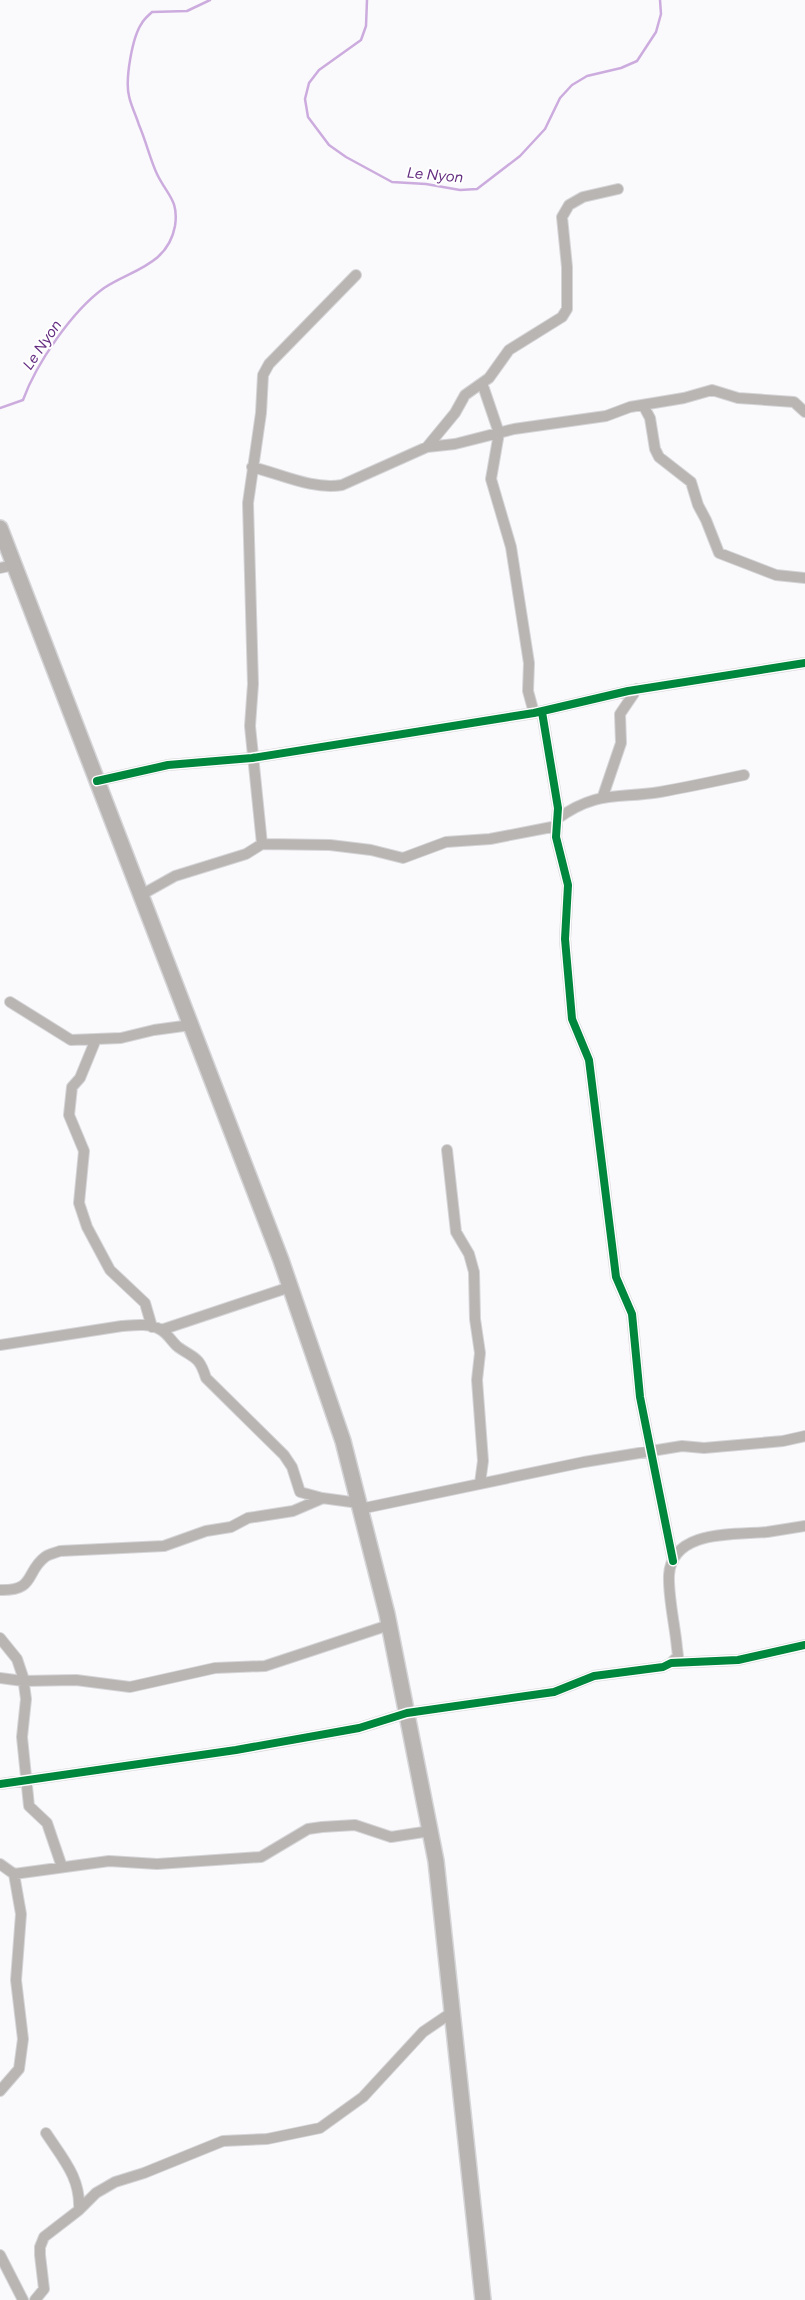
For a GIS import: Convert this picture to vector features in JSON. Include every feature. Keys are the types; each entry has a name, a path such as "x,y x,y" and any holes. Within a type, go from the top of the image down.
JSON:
{"main road":[{"path":"0,528 7,566 98,781 290,1287 342,1441 360,1506 389,1625 436,1861 483,2300"}],"street":[{"path":"427,446 455,412 465,396 489,378 509,350 562,317 567,309 567,267 562,217 569,205 583,197 618,188"},
{"path":"262,844 250,726 253,684 248,503 261,413 263,375 269,364 356,275"},
{"path":"0,1784 236,1750 359,1728 407,1713 536,1696 554,1692 594,1676 662,1667 671,1663 678,1656 669,1575 672,1561 640,1397 632,1314 616,1277 589,1060 572,1019 565,939 568,885 556,837 558,808 538,712 528,691 529,663 511,547 491,479 499,433 482,383"},
{"path":"252,467 329,487 351,482 427,446 456,444 499,433 606,416 643,405 684,398 712,390 738,398 794,402 805,412"},
{"path":"643,405 650,418 655,449 659,457 691,482 698,505 719,553 776,575 805,578"},
{"path":"98,781 168,765 252,758 538,712 636,689 805,663"},
{"path":"603,796 621,743 620,714 636,689"},
{"path":"142,895 175,876 246,854 262,844 330,845 371,850 403,858 446,842 490,839 557,822 573,808 603,796 658,792 744,775"},
{"path":"10,1002 70,1040 121,1038 154,1030 191,1025"},
{"path":"96,1039 80,1078 72,1087 69,1115 84,1150 79,1203 87,1227 110,1270 144,1302 157,1328 178,1347 192,1354 202,1365 206,1378 284,1455 292,1467 300,1492 360,1506 457,1490 480,1483 501,1481 584,1462 650,1451 682,1446 704,1448 783,1441 805,1436"},
{"path":"447,1150 456,1232 469,1254 474,1272 475,1319 480,1353 477,1380 483,1462 480,1483"},
{"path":"0,1345 140,1324 157,1328 290,1287"},
{"path":"0,1590 20,1588 31,1578 35,1567 46,1556 60,1551 164,1546 206,1531 231,1527 248,1518 293,1510 322,1498"},
{"path":"672,1561 680,1550 695,1541 712,1536 769,1532 805,1526"},
{"path":"0,1678 24,1681 76,1680 130,1688 216,1668 265,1666 389,1625"},
{"path":"0,1638 17,1659 24,1681 26,1699 22,1737 29,1806 47,1823 62,1867"},
{"path":"671,1663 738,1660 805,1645"},
{"path":"0,1864 14,1874 109,1861 157,1864 261,1857 308,1829 354,1825 390,1837 430,1831"},
{"path":"0,2091 19,2069 23,2039 16,1980 21,1914 14,1874"},
{"path":"36,2300 44,2289 40,2247 44,2237 79,2210 96,2193 115,2182 144,2173 223,2141 267,2139 320,2128 363,2097 423,2032 451,2013"},
{"path":"46,2133 75,2179 80,2194 79,2210"},
{"path":"0,2255 23,2300"}],"waterway":[{"name":"Le Nyon","path":"0,408 23,400 56,339 92,298 104,288 157,258 165,250 171,239 176,217 174,204 155,168 130,100 128,89 130,59 138,30 152,12 187,11 210,0"},
{"name":"Le Nyon","path":"367,0 366,26 361,40 319,70 309,83 305,99 308,117 329,145 346,157 392,182 426,184 460,190 477,189 520,156 545,129 560,98 572,85 587,76 621,68 637,61 656,32 661,14 660,0"}],"cycle path":[{"path":"97,781 168,765 252,758 534,713 628,691 805,663"},
{"path":"542,712 558,808 556,837 568,885 565,939 572,1019 589,1060 616,1277 632,1314 640,1397 673,1561"},
{"path":"0,1784 236,1750 359,1728 407,1713 554,1692 594,1676 663,1667 671,1663 738,1660 805,1645"}]}
